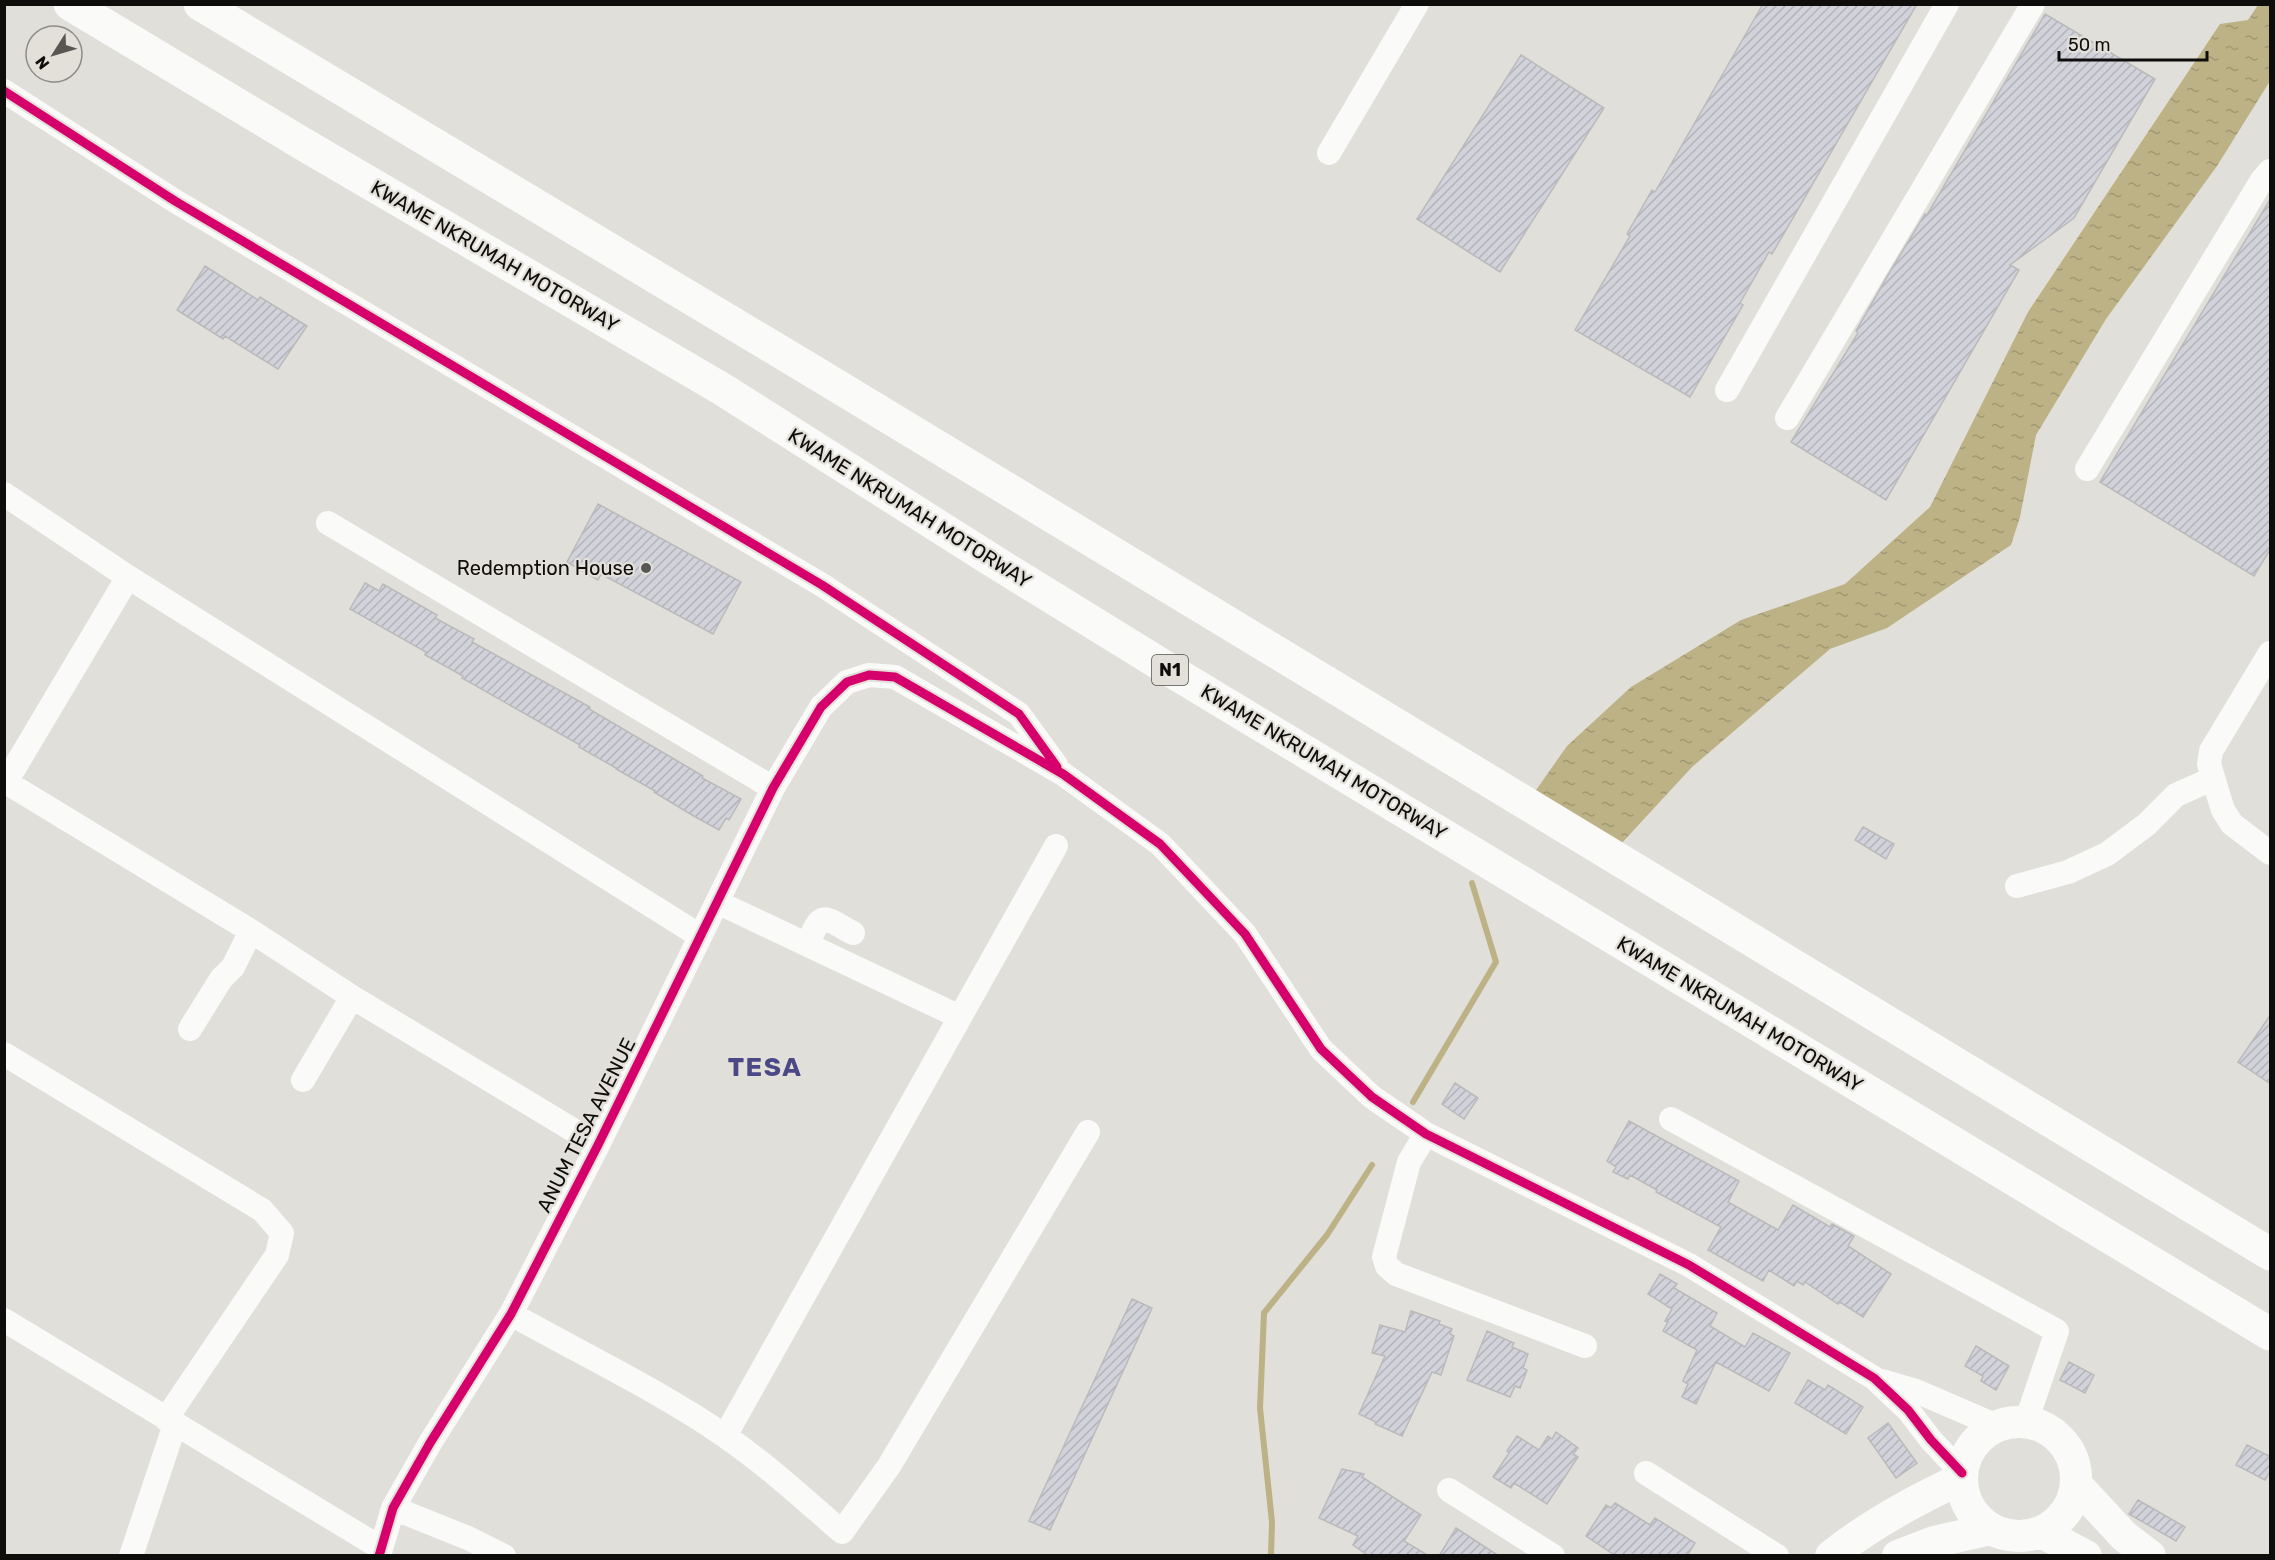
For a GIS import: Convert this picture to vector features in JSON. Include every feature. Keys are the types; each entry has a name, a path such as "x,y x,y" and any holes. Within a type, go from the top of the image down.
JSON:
{"highway":[{"name":"KWAME NKRUMAH MOTORWAY","path":"70,4 293,138 722,388 990,559 1153,659 2271,1334"},
{"path":"200,4 819,375 2271,1254"}],"main road":[{"path":"2011,1424 2050,1431 2067,1448 2074,1466 2076,1484 2069,1508 2052,1527 2041,1532 2016,1537 1991,1529 1979,1520 1969,1508 1964,1494 1962,1476 1965,1458 1983,1434 2011,1424"},
{"path":"1831,1556 1859,1534 1962,1476"},
{"path":"2076,1484 2124,1536 2150,1556"},
{"path":"1898,1556 1935,1542 1991,1529"},
{"path":"2041,1532 2086,1556"}],"street":[{"path":"1329,153 1417,4"},
{"path":"1726,390 1947,4"},
{"path":"1787,418 2032,4"},
{"path":"4,91 175,201 822,585 1018,714 1063,774 1160,844 1245,934 1321,1049 1372,1097 1426,1134 1689,1265 1874,1378 1908,1410 1962,1476"},
{"path":"2087,469 2262,180 2271,171"},
{"path":"4,494 128,577 700,936"},
{"path":"328,523 772,788"},
{"path":"128,577 5,781 251,931 352,997 598,1145"},
{"path":"2271,653 2211,751 2209,764 2223,810 2232,824 2271,853"},
{"name":"ANUM TESA AVENUE","path":"380,1552 393,1508 430,1443 511,1314 598,1145 772,788 821,707 847,682 869,675 895,677 1063,774"},
{"path":"2017,886 2068,872 2107,854 2146,825 2176,795 2212,779"},
{"path":"726,1436 1056,846"},
{"path":"717,902 960,1017"},
{"path":"808,944 817,922 821,920 827,919 853,933"},
{"path":"190,1029 221,979 233,967 251,931"},
{"path":"303,1080 352,997"},
{"path":"4,1054 262,1210 282,1233 278,1255 171,1421 131,1556"},
{"path":"1671,1119 2057,1330 2011,1424 1874,1378"},
{"path":"511,1314 726,1436 842,1532 889,1466 1088,1132"},
{"path":"1426,1134 1409,1162 1384,1257 1387,1266 1396,1274 1585,1347"},
{"path":"4,1320 380,1552"},
{"path":"1646,1473 1777,1556"},
{"path":"1449,1490 1553,1556"},
{"path":"393,1508 468,1538 504,1556"}],"water":[{"path":"2258,5 2270,5 2270,81 2217,166 2106,319 2036,435 2020,517 2011,545 1887,628 1830,649 1692,767 1620,845 1534,793 1567,746 1631,687 1741,620 1845,584 1930,507 2028,312 2220,24 2248,20"}],"building":[{"path":"1763,4 1917,4 1772,254 1769,252 1740,303 1743,305 1690,397 1575,330 1630,236 1627,234 1652,190 1655,192"},
{"path":"2045,14 2155,79 2074,218 2010,265 2019,270 1886,500 1791,442 1858,333 1856,331 1891,270 1925,214 1927,215"},
{"path":"1521,55 1604,108 1500,272 1417,219"},
{"path":"2271,198 2271,548 2254,576 2100,482"},
{"path":"205,266 258,300 260,297 307,326 278,369 225,336 223,339 177,310"},
{"name":"Redemption House","path":"598,504 741,582 713,634 601,574 598,580 567,562"},
{"path":"365,583 379,591 383,584 437,615 435,618 474,639 472,642 590,707 589,709 703,776 702,778 741,799 729,820 726,818 719,830 692,815 579,747 580,745 462,678 463,676 425,655 426,652 350,609"},
{"path":"1863,827 1894,844 1886,859 1855,840"},
{"path":"2271,1014 2271,1084 2238,1062"},
{"path":"1455,1083 1478,1098 1464,1119 1442,1104"},
{"path":"1629,1121 1739,1181 1728,1202 1778,1230 1793,1205 1830,1227 1832,1224 1854,1236 1848,1246 1891,1274 1863,1317 1805,1282 1803,1285 1797,1281 1794,1286 1769,1270 1763,1281 1708,1250 1721,1227 1656,1192 1657,1190 1630,1175 1628,1179 1613,1172 1616,1167 1607,1161"},
{"path":"1660,1274 1677,1284 1674,1288 1717,1313 1710,1326 1745,1347 1753,1333 1790,1353 1769,1391 1716,1362 1696,1404 1682,1397 1688,1384 1683,1381 1697,1350 1663,1331 1668,1322 1665,1321 1672,1309 1648,1294"},
{"path":"1132,1299 1152,1308 1050,1530 1029,1521"},
{"path":"1411,1311 1440,1321 1439,1324 1452,1329 1450,1334 1454,1336 1441,1375 1432,1372 1402,1436 1359,1414 1385,1356 1372,1353 1380,1325 1405,1332"},
{"path":"1487,1331 1514,1343 1512,1347 1528,1354 1523,1368 1527,1370 1520,1388 1515,1386 1510,1397 1467,1380"},
{"path":"1976,1346 2009,1366 1996,1390 1981,1381 1983,1376 1965,1366"},
{"path":"2069,1362 2094,1375 2085,1393 2060,1380"},
{"path":"1808,1380 1825,1390 1828,1385 1863,1407 1846,1434 1795,1403"},
{"path":"1888,1423 1917,1463 1896,1478 1868,1438"},
{"path":"1556,1432 1578,1448 1573,1454 1578,1457 1547,1504 1514,1483 1511,1488 1493,1477 1517,1436 1539,1450 1548,1436 1552,1439"},
{"path":"2247,1445 2271,1457 2271,1470 2265,1480 2236,1465"},
{"path":"1342,1469 1364,1474 1362,1477 1421,1515 1404,1541 1429,1556 1369,1556 1353,1545 1358,1536 1319,1518"},
{"path":"2138,1500 2185,1527 2176,1541 2129,1514"},
{"path":"1615,1503 1650,1525 1655,1518 1695,1543 1687,1556 1616,1556 1586,1536 1606,1505 1611,1508"},
{"path":"1456,1528 1499,1556 1439,1556"}],"waterway":[{"path":"1413,1102 1496,962 1472,883"},
{"path":"1271,1556 1272,1522 1260,1408 1264,1313 1327,1235 1372,1165"}],"cycle path":[{"path":"4,91 175,201 822,585 1019,714 1057,767"},
{"path":"379,1556 393,1508 430,1443 511,1314 598,1145 773,788 821,707 847,682 869,675 895,677 1063,774 1160,844 1245,934 1321,1049 1372,1097 1426,1134 1689,1265 1874,1378 1908,1410 1931,1440 1962,1473"}],"place":[{"name":"Redemption House","path":"646,568"}],"district":[{"name":"TESA","path":"765,1067"}]}
